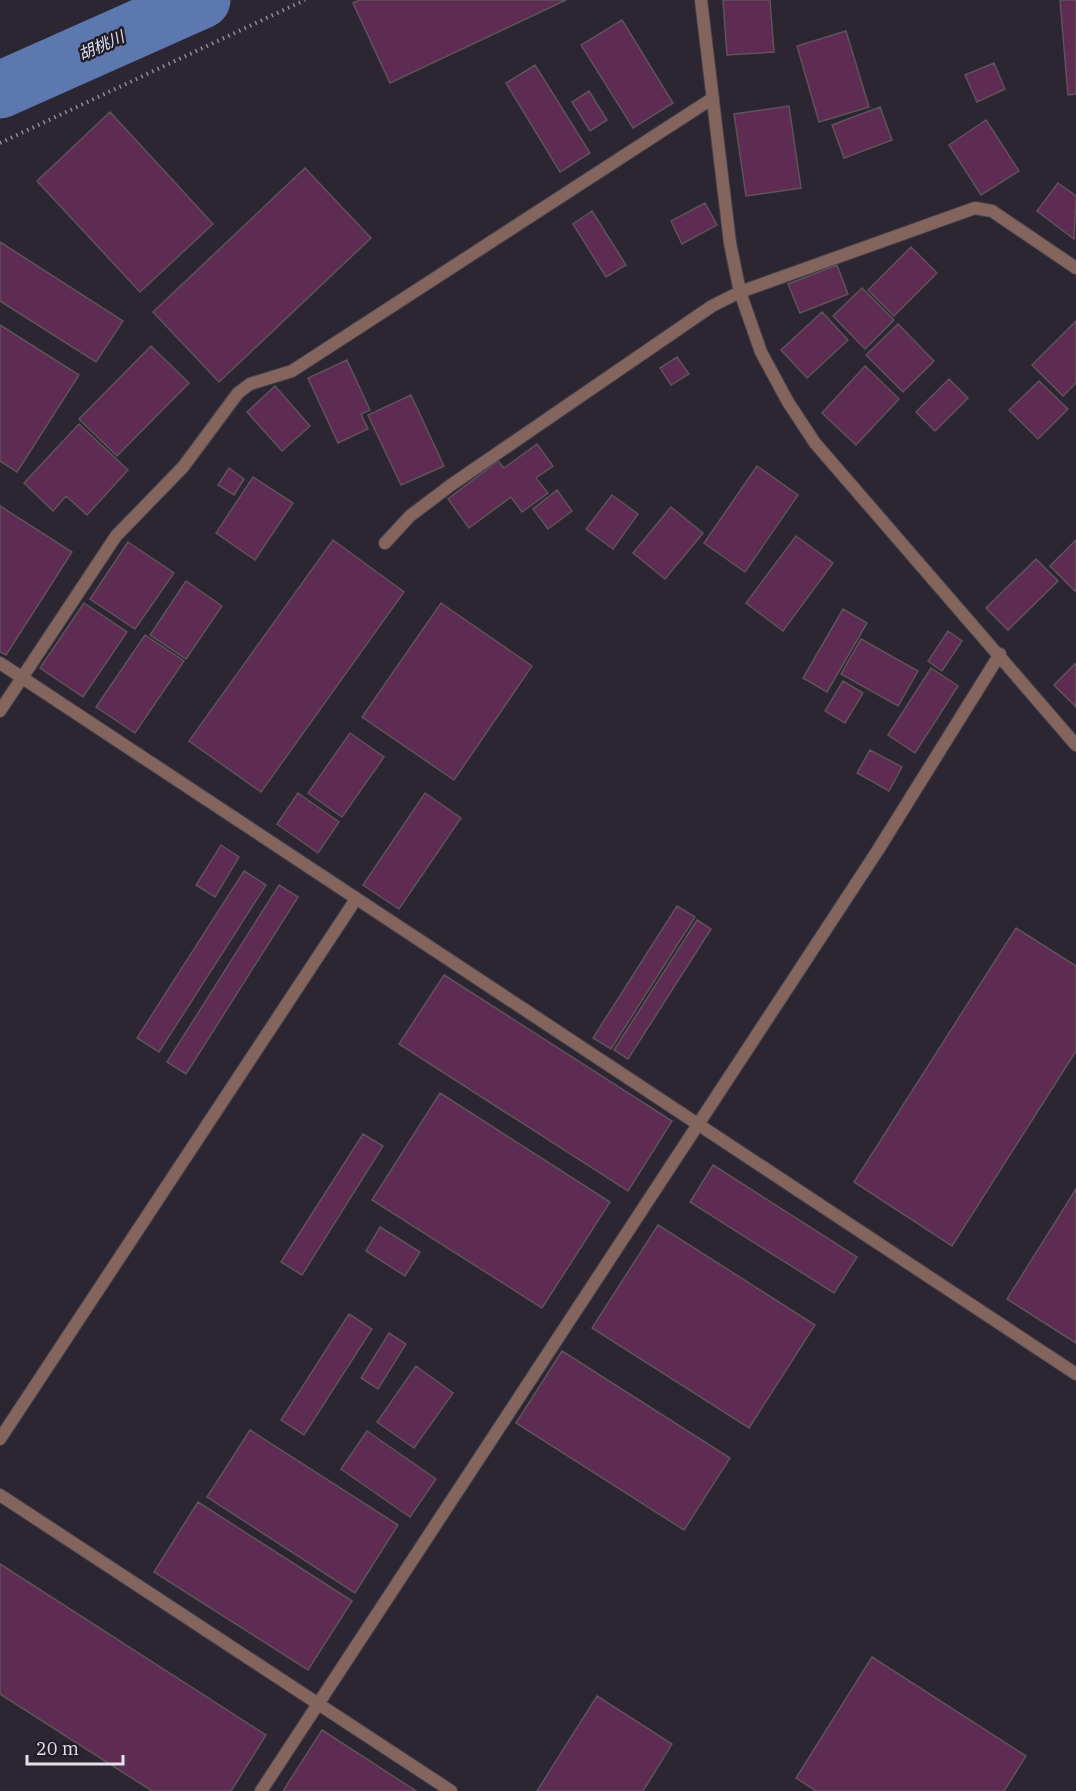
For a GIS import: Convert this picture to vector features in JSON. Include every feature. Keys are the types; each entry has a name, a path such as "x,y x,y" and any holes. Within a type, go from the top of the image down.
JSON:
{"street":[{"path":"701,0 730,243 740,292 761,352 788,402 815,443 1000,654 1076,745"},
{"path":"0,711 116,536 183,467 238,393 250,384 292,371 713,98"},
{"path":"385,543 410,516 451,485 712,306 740,292 975,208 992,211 1076,268"},
{"path":"261,1791 878,850 1000,654"},
{"path":"0,663 697,1126 1076,1374"},
{"path":"0,1439 356,899"},
{"path":"0,1495 451,1791"}],"path":[{"path":"0,143 305,0"}],"building":[{"path":"359,0 566,0 390,83 353,3"},
{"path":"723,0 770,0 774,52 727,55"},
{"path":"1060,0 1076,0 1076,94 1068,95"},
{"path":"622,20 673,103 633,128 581,45"},
{"path":"846,31 869,107 819,122 797,46"},
{"path":"994,63 1005,89 977,102 965,75"},
{"path":"535,65 590,153 560,172 506,83"},
{"path":"589,91 607,120 590,131 572,102"},
{"path":"789,106 801,188 746,196 734,114"},
{"path":"880,107 892,140 844,158 832,125"},
{"path":"110,112 213,224 140,292 37,181"},
{"path":"986,120 1019,171 981,195 949,145"},
{"path":"305,168 371,238 219,382 153,312"},
{"path":"1058,183 1076,196 1074,239 1037,211"},
{"path":"705,203 717,225 682,244 671,221"},
{"path":"592,211 626,265 606,277 573,224"},
{"path":"0,242 123,321 96,362 0,301"},
{"path":"911,247 937,273 894,316 868,290"},
{"path":"837,265 848,294 800,313 788,284"},
{"path":"862,288 894,320 865,349 833,316"},
{"path":"822,312 848,340 807,378 781,350"},
{"path":"1076,321 1076,383 1063,396 1032,365"},
{"path":"898,324 934,361 903,392 866,355"},
{"path":"0,325 79,375 17,472 0,461"},
{"path":"151,346 189,383 117,456 79,419"},
{"path":"677,357 689,374 671,385 660,368"},
{"path":"347,360 370,410 361,414 368,429 338,443 308,378"},
{"path":"865,366 899,399 856,445 822,413"},
{"path":"949,379 968,398 935,431 916,412"},
{"path":"1039,381 1068,409 1038,439 1009,410"},
{"path":"275,386 310,426 282,451 247,412"},
{"path":"411,395 444,466 401,485 368,415"},
{"path":"79,424 128,470 87,515 66,496 53,511 24,483"},
{"path":"537,444 553,466 536,478 548,493 522,512 511,497 469,528 448,499 498,461 504,468"},
{"path":"757,466 798,495 745,572 704,543"},
{"path":"229,468 244,479 234,495 218,485"},
{"path":"253,477 293,503 255,560 216,533"},
{"path":"557,490 572,511 548,529 533,509"},
{"path":"612,495 638,514 613,549 586,529"},
{"path":"0,506 72,552 6,655 0,652"},
{"path":"671,507 703,533 665,579 633,553"},
{"path":"796,536 833,563 783,631 746,603"},
{"path":"333,540 404,592 261,792 189,741"},
{"path":"1076,540 1076,590 1075,591 1050,566"},
{"path":"128,542 174,573 135,629 90,599"},
{"path":"1036,559 1058,581 1008,630 986,608"},
{"path":"186,581 222,606 186,659 150,635"},
{"path":"84,603 127,632 83,697 40,668"},
{"path":"441,603 532,666 454,780 362,717"},
{"path":"843,609 867,623 827,692 803,678"},
{"path":"948,631 962,641 942,671 928,661"},
{"path":"145,635 184,661 135,733 96,707"},
{"path":"861,639 918,671 898,706 841,674"},
{"path":"1076,663 1076,707 1054,685"},
{"path":"931,668 958,686 915,753 888,735"},
{"path":"843,681 863,693 845,723 825,711"},
{"path":"350,733 384,757 342,817 308,793"},
{"path":"870,750 902,767 889,791 857,773"},
{"path":"298,793 339,822 318,853 277,824"},
{"path":"425,793 461,818 399,909 363,885"},
{"path":"221,845 239,857 215,897 196,885"},
{"path":"244,871 266,885 159,1052 137,1038"},
{"path":"279,885 298,897 186,1074 167,1062"},
{"path":"677,906 695,917 611,1049 593,1038"},
{"path":"697,920 711,929 628,1059 614,1050"},
{"path":"1016,928 1076,966 1076,1051 952,1246 854,1182"},
{"path":"444,975 672,1121 628,1191 399,1044"},
{"path":"440,1093 610,1202 542,1308 372,1200"},
{"path":"363,1134 383,1146 302,1275 281,1262"},
{"path":"713,1165 857,1257 834,1293 690,1202"},
{"path":"1076,1189 1076,1343 1007,1299"},
{"path":"658,1225 815,1325 749,1428 592,1328"},
{"path":"380,1227 420,1252 405,1276 366,1251"},
{"path":"349,1314 372,1329 304,1435 281,1420"},
{"path":"389,1333 406,1344 378,1389 361,1378"},
{"path":"562,1351 730,1458 684,1530 516,1423"},
{"path":"416,1366 453,1393 414,1448 377,1422"},
{"path":"250,1430 398,1525 355,1593 207,1497"},
{"path":"367,1431 436,1479 410,1517 341,1469"},
{"path":"198,1502 352,1601 308,1670 154,1572"},
{"path":"0,1564 266,1735 231,1791 152,1791 0,1694"},
{"path":"872,1657 1026,1756 1004,1791 816,1791 796,1778"},
{"path":"597,1696 672,1744 643,1791 537,1791"},
{"path":"322,1730 416,1791 283,1791"}],"waterway":[{"name":"胡桃川","path":"0,90 202,0"}]}
